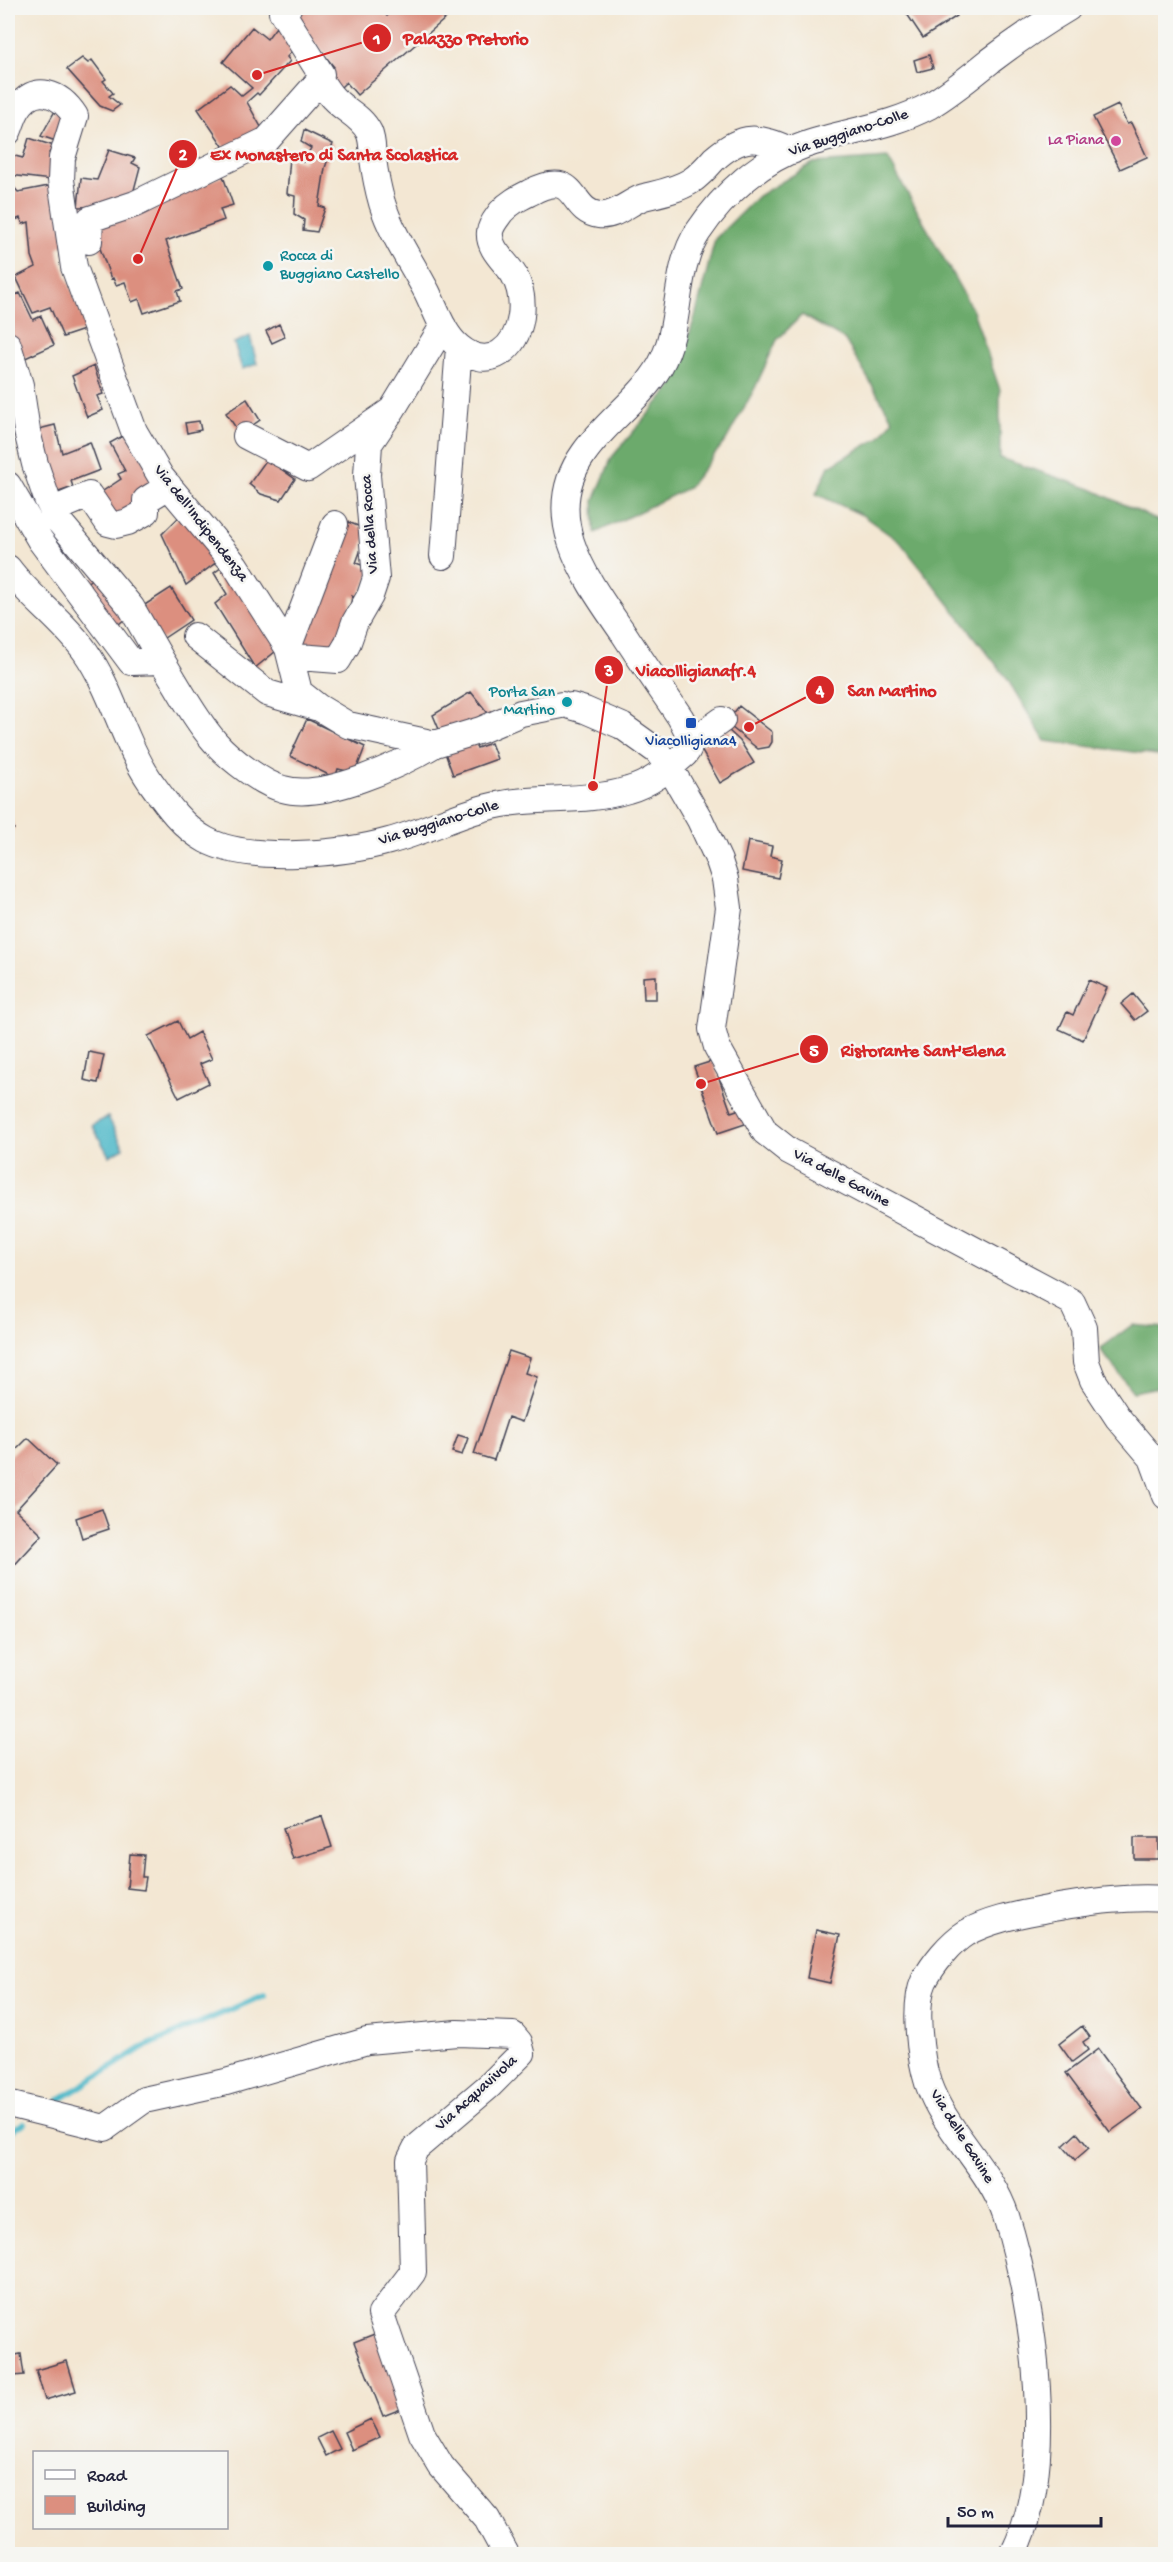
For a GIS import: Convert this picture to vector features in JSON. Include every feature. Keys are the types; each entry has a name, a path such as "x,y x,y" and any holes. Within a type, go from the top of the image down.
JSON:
{"street":[{"path":"288,8 282,12 321,74 327,89 362,122 370,134 378,186 388,219 443,326 459,347 480,359 500,353 509,345 522,313 519,288 514,275 496,251 490,233 494,222 510,202 550,184 560,184 569,190 586,209 596,215 607,215 642,198 679,188 692,181 736,142 749,138 759,139 770,141 792,151"},
{"name":"Via Buggiano-Colle","path":"8,568 70,632 86,652 149,779 176,815 206,840 228,848 263,853 295,853 357,848 389,842 472,811 498,804 627,791 651,780 670,768 685,754 690,743 690,736 680,717 574,556 565,514 572,473 584,453 650,381 662,363 668,349 686,263 697,234 720,204 741,182 774,158 804,145 897,120 921,110 964,82 1059,10"},
{"path":"88,241 90,219 135,204 252,149 269,139 327,89"},
{"name":"Via dell'Indipendenza","path":"8,132 17,109 25,100 40,93 62,99 75,116 74,126 62,158 61,180 74,267 134,431 145,453 169,486 236,565 290,655 299,692 318,707 348,725 435,744 447,742 521,713 566,706 585,710 622,726 657,751 670,768"},
{"name":"Via della Rocca","path":"290,655 338,660 370,596 376,578 367,475 369,444 443,326"},
{"path":"8,345 20,385 35,464 53,510 63,527 131,608 199,722 216,744 265,782 284,790 309,790 363,779 398,765 435,744"},
{"path":"442,556 459,347"},
{"name":"Via della Rocca","path":"246,436 308,468 392,410"},
{"path":"8,485 24,515 58,565 131,662 162,661"},
{"path":"53,510 89,495 108,523 116,525 146,512 146,500 169,486"},
{"path":"290,655 335,524"},
{"path":"195,636 267,693 318,707"},
{"path":"690,743 722,720"},
{"name":"Via delle Gavine","path":"670,768 700,820 725,879 729,908 712,1029 717,1047 765,1132 789,1151 1072,1302 1084,1328 1086,1362 1094,1380 1118,1418 1152,1458 1166,1496"},
{"name":"Via delle Gavine","path":"1013,2554 1027,2517 1035,2469 1036,2380 1029,2324 1019,2264 1005,2214 994,2190 929,2086 921,2058 918,2017 924,1982 950,1946 966,1934 984,1925 1017,1915 1092,1901 1166,1899"},
{"name":"Via Acquavivola","path":"8,2104 105,2128 144,2100 226,2082 367,2041 457,2033 513,2035 519,2042 522,2053 489,2086 416,2148 410,2160 413,2272 381,2314 422,2434 441,2466 487,2519 506,2554"}],"green space":[{"path":"888,158 973,311 1000,390 1000,458 1091,489 1165,524 1165,756 1045,741 1006,677 901,543 862,515 816,494 829,466 879,438 893,420 845,340 802,315 777,340 755,388 726,440 688,488 595,533 594,501 612,457 672,386 695,317 715,239 758,196 813,163"},
{"path":"1132,1325 1165,1328 1165,1386 1133,1392 1100,1349"}],"water":[{"path":"250,336 257,364 242,369 234,343"},
{"path":"108,1117 124,1148 109,1156 92,1125"}],"building":[{"path":"301,8 379,8 387,16 397,8 449,8 453,12 357,95 346,82 335,93 322,78 334,67 292,15"},
{"path":"903,8 952,8 957,16 923,38"},
{"path":"252,27 267,39 276,27 296,46 287,57 290,61 259,95 257,93 247,102 266,136 241,147 237,140 225,149 198,109 230,85 242,96 252,88 223,62"},
{"path":"929,55 933,68 917,72 914,60"},
{"path":"82,58 88,63 92,60 106,79 103,81 113,93 109,96 120,105 112,111 100,106 67,69"},
{"path":"1118,105 1127,124 1131,123 1147,157 1120,169 1093,117"},
{"path":"55,111 69,117 56,141 41,136"},
{"path":"304,130 333,144 325,168 319,206 325,208 317,232 303,230 304,220 294,214 295,196 287,194 290,157 303,162 311,148 301,142"},
{"path":"29,138 54,146 49,153 57,156 51,180 10,175 11,155 23,158"},
{"path":"109,150 135,158 132,163 140,167 130,205 78,207 81,178 97,180"},
{"path":"223,176 233,205 220,209 224,220 166,241 183,289 177,291 180,301 144,313 139,299 132,302 125,282 116,285 113,278 111,279 91,223"},
{"path":"12,185 18,192 54,185 66,243 58,248 60,260 87,329 63,337 50,307 33,313 16,277 36,267 32,256 29,222 23,224 20,218 8,223 8,187"},
{"path":"20,293 33,320 41,316 54,345 21,360 8,346 8,298"},
{"path":"279,324 285,337 272,343 266,331"},
{"path":"94,366 103,394 97,396 103,410 87,417 72,376"},
{"path":"247,399 260,420 240,434 226,413"},
{"path":"199,421 201,430 187,433 185,423"},
{"path":"55,425 62,453 90,442 100,470 71,481 73,487 50,495 35,430"},
{"path":"130,432 160,488 109,521 94,497 121,479 118,474 125,471 110,443"},
{"path":"267,459 295,479 281,500 261,494 249,484"},
{"path":"184,512 222,558 186,585 162,534"},
{"path":"343,520 368,530 356,563 373,569 357,599 352,596 350,610 332,659 293,646"},
{"path":"226,564 281,647 255,668 215,604 227,594 214,573"},
{"path":"98,573 132,613 113,629 80,589"},
{"path":"171,588 191,620 161,640 140,608"},
{"path":"471,692 495,722 444,741 433,715"},
{"path":"739,706 772,732 772,742 769,747 758,749 726,723"},
{"path":"307,719 365,747 355,773 338,769 335,778 290,756"},
{"path":"728,730 740,741 754,763 720,783 699,746"},
{"path":"474,740 477,748 491,743 497,759 453,775 444,750"},
{"path":"8,807 14,829 8,831"},
{"path":"748,841 772,846 770,856 782,859 778,878 742,871"},
{"path":"656,976 656,999 644,999 643,977"},
{"path":"1089,980 1107,988 1083,1040 1059,1029 1067,1012 1073,1015"},
{"path":"1133,994 1147,1011 1135,1020 1121,1004"},
{"path":"178,1021 187,1039 199,1032 212,1059 200,1064 209,1083 179,1098 148,1036"},
{"path":"89,1052 104,1055 98,1083 84,1080"},
{"path":"713,1061 731,1112 743,1108 748,1123 718,1133 694,1067"},
{"path":"509,1351 530,1358 525,1373 537,1377 522,1422 508,1417 494,1460 474,1454"},
{"path":"458,1435 468,1438 462,1455 452,1452"},
{"path":"28,1438 57,1465 16,1510 42,1535 8,1572 8,1458"},
{"path":"102,1509 109,1529 82,1538 76,1518"},
{"path":"322,1816 332,1847 293,1859 283,1828"},
{"path":"1134,1838 1159,1838 1159,1859 1134,1859"},
{"path":"130,1854 144,1855 142,1877 146,1877 144,1890 127,1888"},
{"path":"816,1930 840,1935 830,1983 807,1978"},
{"path":"1082,2026 1090,2037 1083,2042 1088,2050 1072,2062 1059,2044"},
{"path":"1098,2049 1142,2109 1110,2132 1066,2073"},
{"path":"1077,2133 1089,2148 1075,2160 1063,2146"},
{"path":"377,2333 406,2407 383,2416 354,2342"},
{"path":"21,2354 24,2375 13,2376 10,2356"},
{"path":"67,2361 76,2391 45,2400 36,2370"},
{"path":"371,2419 380,2437 352,2450 344,2432"},
{"path":"331,2431 340,2449 326,2456 317,2438"}],"waterway":[{"path":"59,2100 142,2048 264,1995"},
{"path":"8,2133 24,2123"}],"place":[{"name":"Palazzo Pretorio","path":"257,75"},
{"name":"La Piana","path":"1116,141"},
{"name":"Ex Monastero di Santa Scolastica","path":"138,259"},
{"name":"Rocca di Buggiano Castello","path":"268,266"},
{"name":"Porta San Martino","path":"567,702"},
{"name":"Viacolligiana4","path":"691,723"},
{"name":"San Martino","path":"749,727"},
{"name":"Viacolligianafr.4","path":"593,786"},
{"name":"Ristorante Sant'Elena","path":"701,1084"}]}
